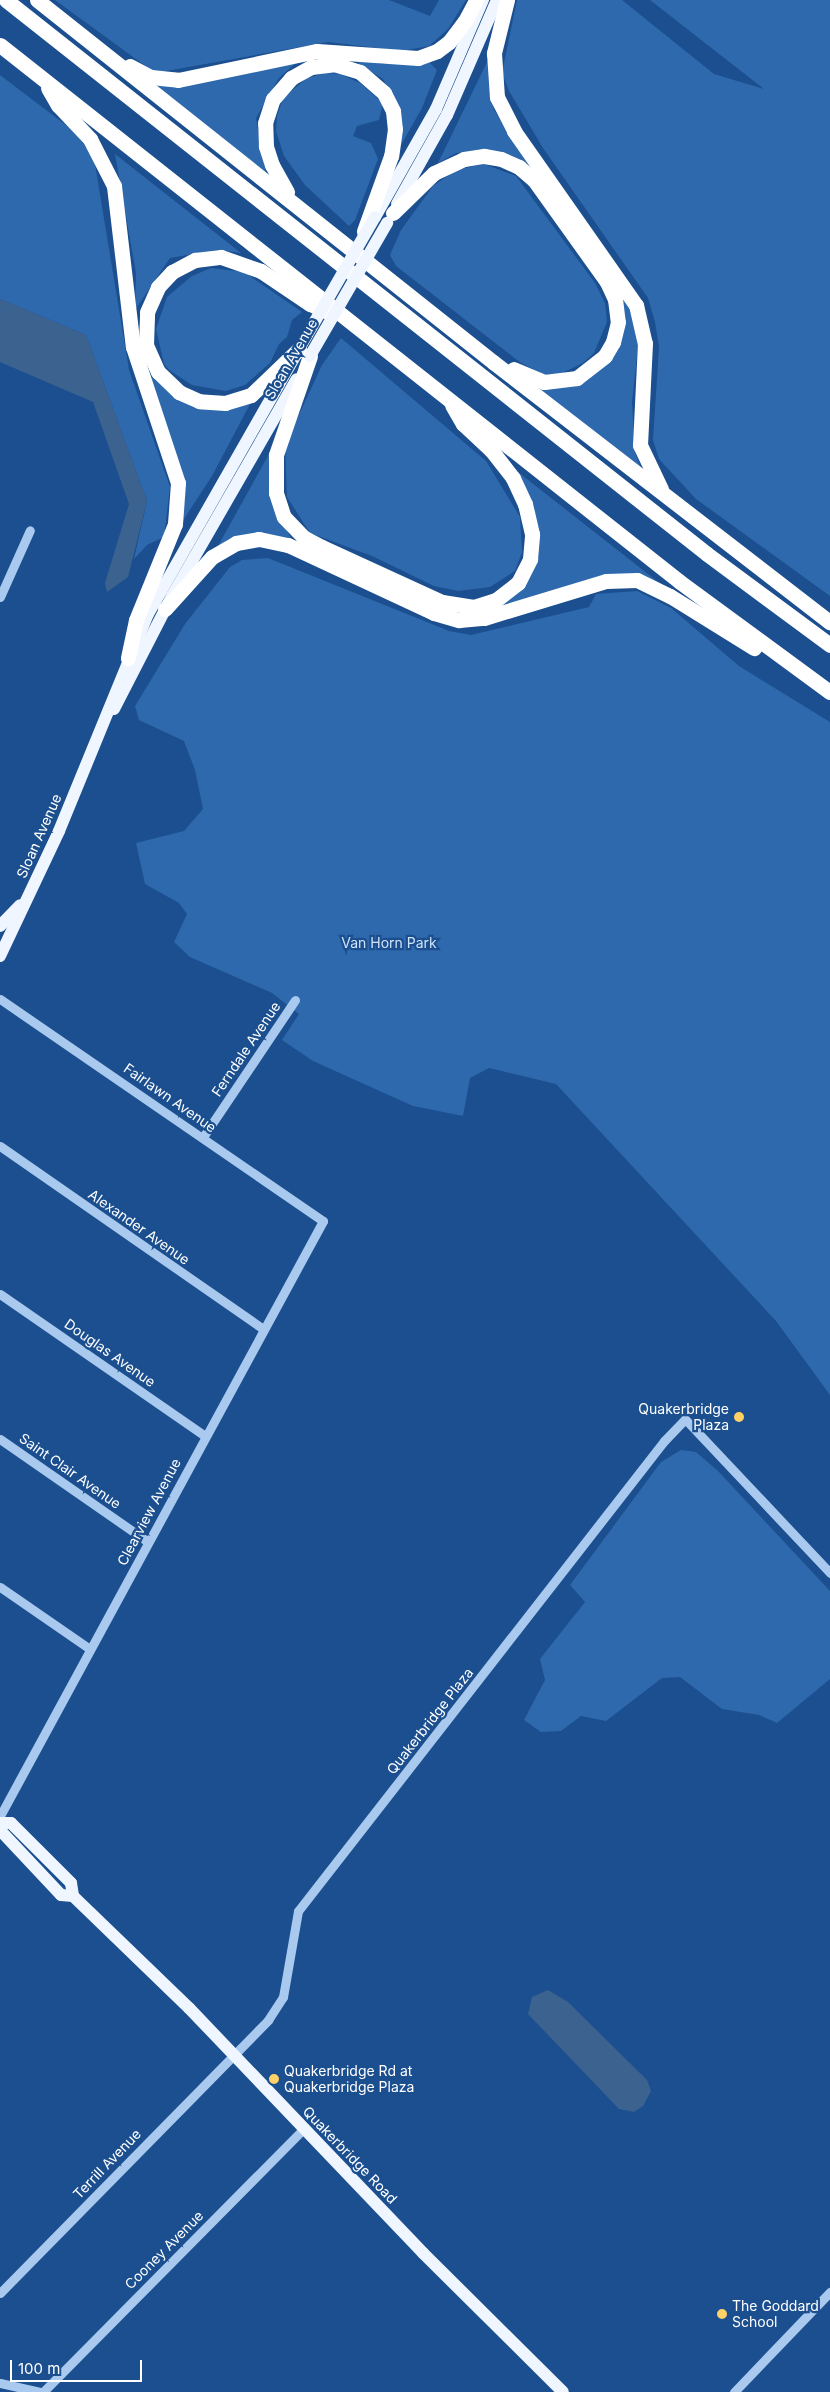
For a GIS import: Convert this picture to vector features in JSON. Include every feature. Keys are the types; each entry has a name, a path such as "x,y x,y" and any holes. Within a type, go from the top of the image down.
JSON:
{"highway":[{"path":"6,0 707,554 830,644"},
{"path":"37,0 668,498 830,622"},
{"path":"76,30 140,73 178,80 317,51 396,59 426,56 454,36 476,0"},
{"path":"507,0 494,53 497,97 514,131 636,305 645,343 640,445 646,463 668,498"},
{"path":"0,45 680,582 797,670 830,692"},
{"path":"292,200 272,164 266,146 265,129 269,108 281,87 299,73 320,65 343,66 360,72 375,82 386,96 394,117 392,156 381,217"},
{"path":"42,78 58,105 90,139 111,177 118,204 133,347 178,483 175,524 136,620 128,658"},
{"path":"359,244 381,217 428,178 456,161 489,156 514,164 538,186 607,282 617,306 617,329 605,356 585,374 565,382 544,382 526,376 461,335"},
{"path":"305,353 251,395 225,403 199,401 179,392 158,372 146,345 146,312 158,287 172,272 195,260 221,257 261,271 310,304 349,321"},
{"path":"305,353 276,455 276,493 284,517 303,537 322,548 442,602 474,607 502,596 523,576 531,554 531,526 525,504 513,478 484,443 463,424 448,398"},
{"path":"165,610 216,554 236,543 266,539 288,545 441,615 459,620 484,618 606,581 637,580 658,589 740,640 797,670"}],"main road":[{"name":"Sloan Avenue","path":"0,956 103,728 165,610 381,217 436,109 483,0"},
{"name":"Sloan Avenue","path":"381,217 444,122 497,0"},
{"name":"Sloan Avenue","path":"103,728 128,658 156,600 305,353 359,244"},
{"path":"0,926 27,898"},
{"name":"Quakerbridge Road","path":"0,1823 11,1823 71,1883 73,1896 234,2054 441,2272 563,2392"},
{"name":"Quakerbridge Road","path":"0,1830 61,1895 73,1896"}],"street":[{"path":"0,596 30,530"},
{"name":"Fairlawn Avenue","path":"0,999 323,1221"},
{"name":"Ferndale Avenue","path":"203,1137 295,1000"},
{"name":"Alexander Avenue","path":"0,1146 263,1329"},
{"name":"Clearview Avenue","path":"0,1816 323,1221"},
{"name":"Douglas Avenue","path":"0,1294 205,1436"},
{"name":"Quakerbridge Plaza","path":"234,2054 268,2020 283,1997 298,1912 658,1449 686,1419 830,1573"},
{"name":"Saint Clair Avenue","path":"0,1439 148,1542"},
{"path":"0,1587 90,1649"},
{"name":"Terrill Avenue","path":"0,2293 234,2054"},
{"name":"Cooney Avenue","path":"42,2392 304,2128"},
{"path":"734,2392 830,2292"},
{"path":"0,2383 42,2392"}],"green space":[{"path":"55,0 389,0 430,16 439,0 466,0 448,29 429,46 402,51 328,42 155,73"},
{"path":"517,0 622,0 714,74 764,89 650,0 830,0 830,596 696,499 659,459 653,440 659,347 655,322 648,298 543,148 509,91 502,73"},
{"path":"357,59 381,64 430,63 437,70 422,108 397,152 400,113 383,79 359,64"},
{"path":"488,60 494,110 529,164 500,151 456,153 438,163"},
{"path":"297,62 279,78 256,118 266,172 153,86"},
{"path":"325,73 340,74 360,83 383,103 379,120 357,126 353,136 371,143 378,159 355,220 349,226 305,185 284,156 276,131 277,116 283,98 307,78"},
{"path":"0,75 75,132 94,158 129,370 170,487 164,537 147,545 134,559 147,501 86,335 0,299"},
{"path":"115,154 241,253 216,250 170,258 135,310 136,273"},
{"path":"484,164 516,176 595,283 605,303 607,322 594,353 583,363 560,374 546,376 521,363 396,266 390,255 401,230 433,186 456,170"},
{"path":"211,268 244,272 302,312 292,320 287,337 279,344 270,363 245,385 226,391 192,385 169,370 164,364 156,329 167,297 192,276"},
{"path":"625,296 639,338 632,402 635,453 641,467 529,383 560,388 589,378 605,364 621,297"},
{"path":"341,338 486,461 520,517 522,552 515,571 490,587 458,591 434,586 372,556 310,533 287,497 285,445 322,365"},
{"path":"150,376 186,401 221,409 250,404 212,476 180,525 185,497 174,449"},
{"path":"269,454 284,525 293,542 256,532 218,546"},
{"path":"518,472 662,585 628,574 505,604 518,590 538,539 534,505"},
{"name":"Van Horn Park","path":"268,558 449,631 471,635 589,607 596,594 637,591 671,608 739,666 830,722 830,1395 776,1321 556,1084 489,1068 470,1078 463,1116 413,1106 313,1061 282,1040 299,1014 272,993 190,957 174,942 187,914 179,903 145,884 136,843 184,831 203,809 195,770 184,741 139,720 135,706 185,624 230,567 242,560"},
{"path":"681,1450 696,1452 718,1471 830,1591 830,1679 777,1723 759,1715 722,1709 680,1677 662,1678 606,1721 581,1716 561,1731 541,1732 524,1720 545,1680 540,1659 585,1602 570,1585 661,1462"}],"shaded area":[{"path":"0,299 86,335 147,501 128,577 107,592 105,583 129,504 93,402 0,362"},
{"path":"548,1990 568,2002 647,2080 651,2091 643,2106 634,2112 619,2109 528,2014 532,1997"}],"place":[{"name":"Quakerbridge Plaza","path":"739,1417"},
{"name":"Quakerbridge Rd at Quakerbridge Plaza","path":"274,2079"},
{"name":"The Goddard School","path":"722,2314"}]}
